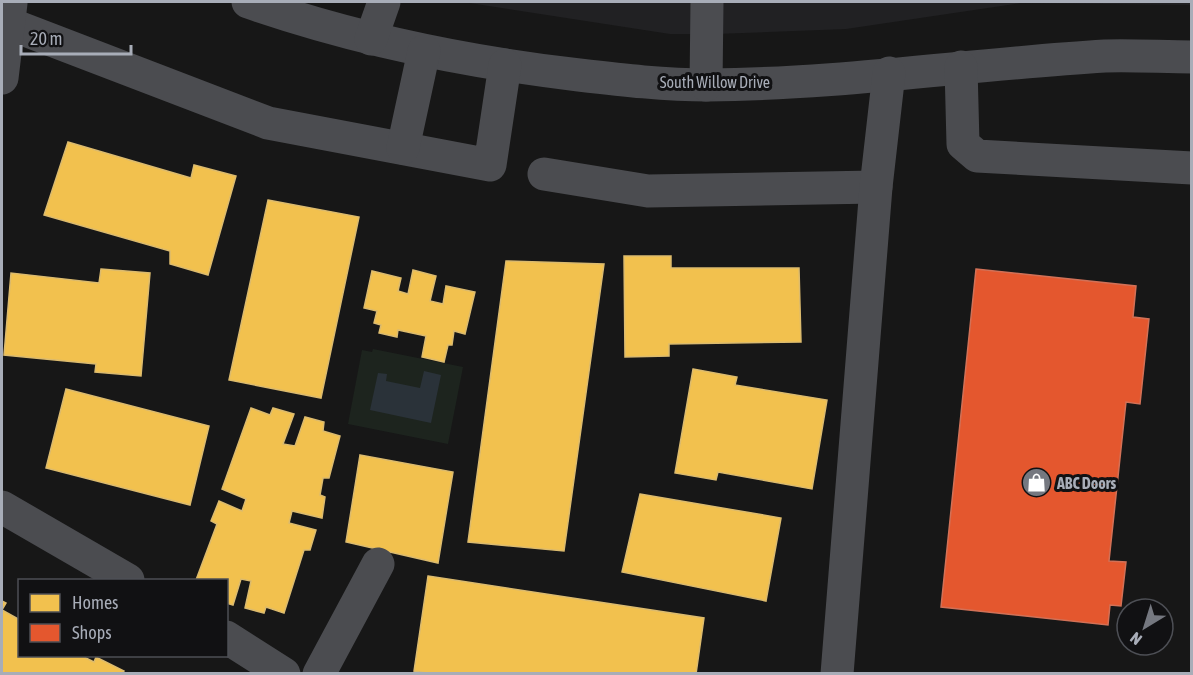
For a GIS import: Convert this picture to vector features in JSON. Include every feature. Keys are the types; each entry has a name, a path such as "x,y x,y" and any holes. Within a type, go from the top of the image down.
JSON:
{"street":[{"name":"South Willow Drive","path":"248,2 305,22 424,51 505,65 637,81 706,85 764,83 1108,56 1191,57"},
{"path":"371,39 384,2"},
{"path":"706,85 707,2"},
{"path":"2,78 9,13 268,123 490,165 505,65"},
{"path":"404,148 424,51"},
{"path":"961,67 963,144 977,156 1191,168"},
{"path":"837,674 876,187 889,73"},
{"path":"544,174 648,191 876,187"},
{"path":"2,507 126,579"},
{"path":"319,674 378,564"},
{"path":"228,638 284,674"}],"shaded area":[{"path":"463,2 1191,2 1192,5 1021,3 846,29 670,34"},
{"path":"373,349 463,367 448,444 348,424 362,350 372,352"},
{"path":"424,371 441,375 431,423 370,410 378,373 387,374 386,381 420,388"}],"building: Homes":[{"path":"68,142 191,178 194,165 236,176 208,275 170,264 170,251 44,215"},
{"path":"268,200 359,217 321,398 229,380"},
{"path":"624,256 671,256 671,268 799,268 801,342 669,344 669,356 625,357"},
{"path":"506,261 604,264 564,551 468,542"},
{"path":"101,269 150,273 141,376 95,372 96,364 4,355 11,273 99,283"},
{"path":"413,270 436,276 430,301 443,304 446,286 475,292 465,334 454,331 452,345 448,345 444,362 422,357 426,336 398,330 397,337 379,333 381,325 374,323 377,311 364,308 372,271 401,278 398,291 408,294"},
{"path":"693,369 737,377 735,385 827,400 812,489 718,472 716,480 675,473"},
{"path":"66,389 209,426 190,505 46,468"},
{"path":"251,408 270,415 273,408 294,414 283,444 295,446 305,417 324,422 323,431 340,436 329,478 323,478 320,495 325,497 322,518 292,511 289,523 316,530 310,550 304,550 284,613 266,607 264,613 245,608 251,581 241,579 233,605 228,604 228,579 196,579 217,524 211,521 219,501 242,511 246,499 222,489"},
{"path":"360,455 453,472 438,563 346,542"},
{"path":"640,494 781,518 766,601 622,572"},
{"path":"428,576 704,618 696,674 433,674 414,671"},
{"path":"2,610 18,619 18,657 84,657 94,662 96,657 124,671 122,674 2,674"}],"building: Shops":[{"name":"ABC Doors","path":"976,269 1136,286 1133,317 1149,319 1140,404 1126,402 1109,561 1126,562 1122,597 1115,597 1115,605 1110,605 1108,625 941,607"}],"place":[{"name":"ABC Doors","path":"1036,483"}]}
